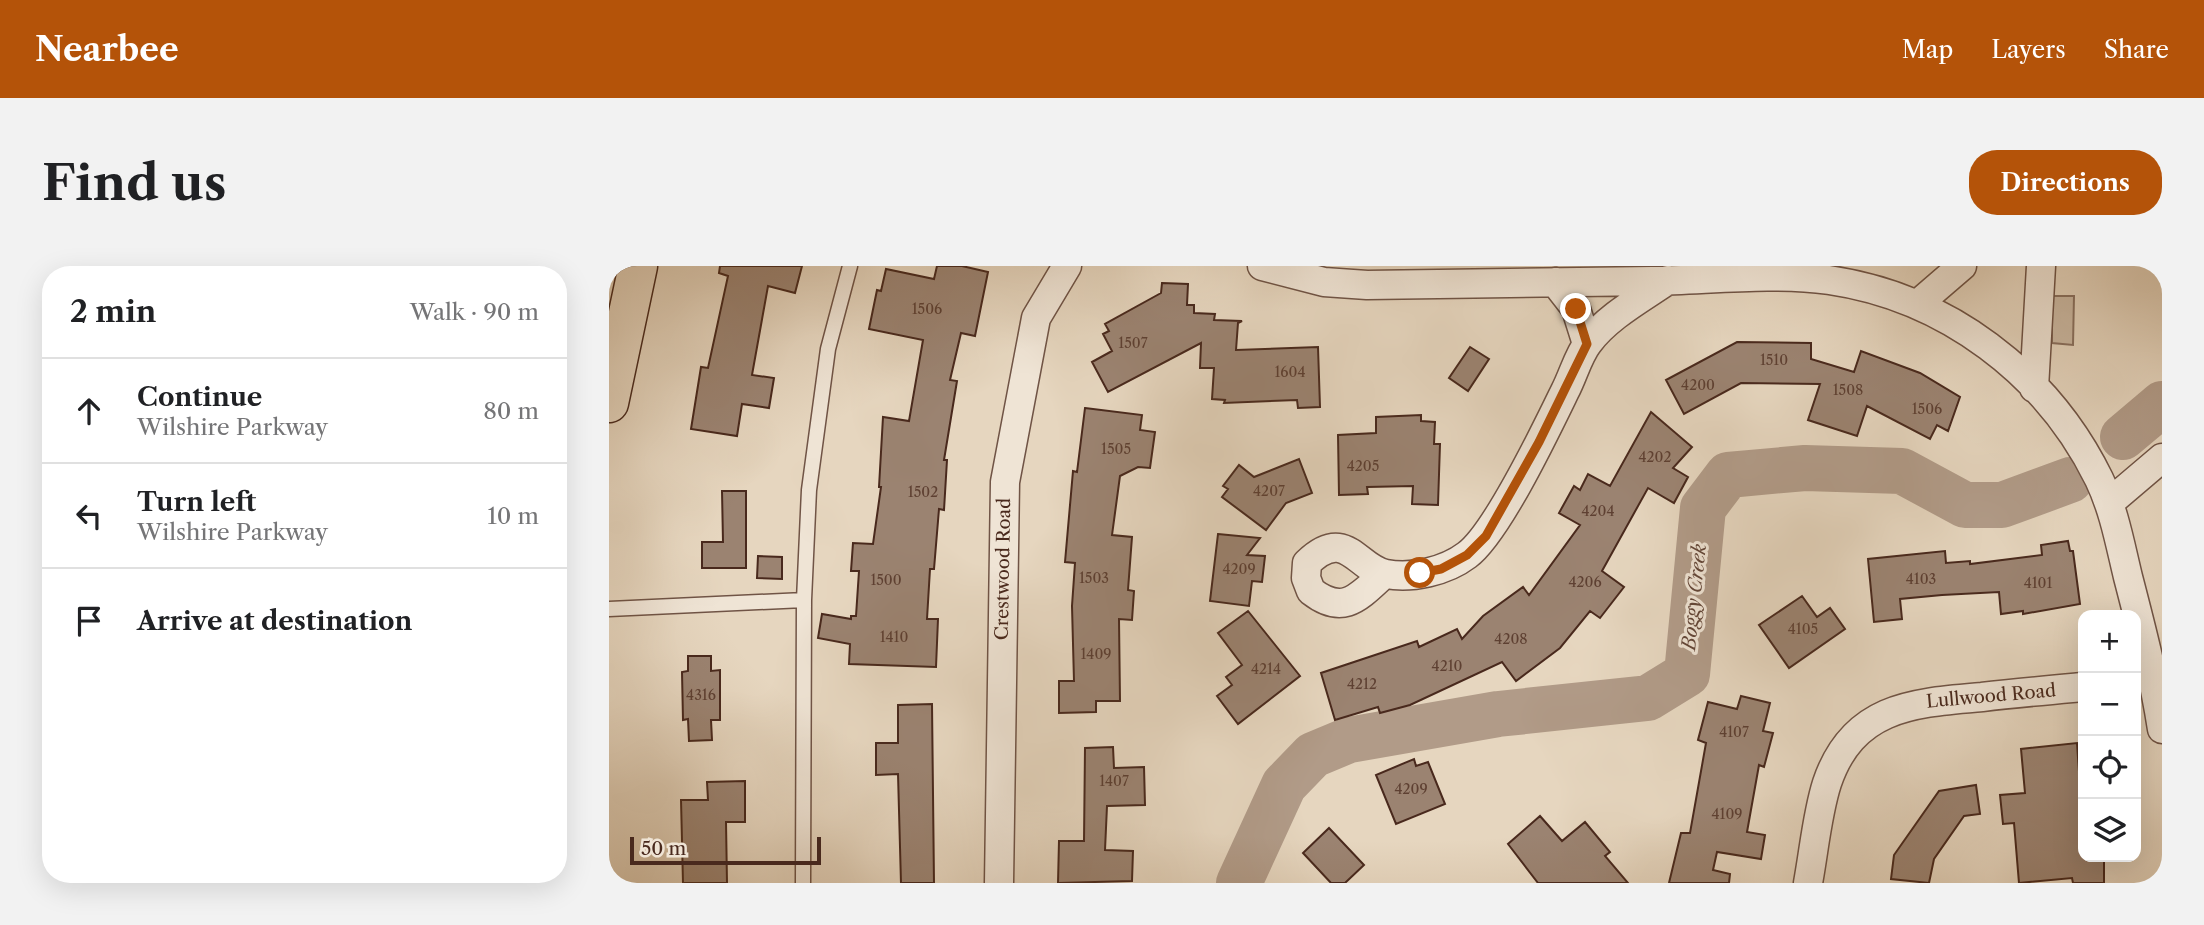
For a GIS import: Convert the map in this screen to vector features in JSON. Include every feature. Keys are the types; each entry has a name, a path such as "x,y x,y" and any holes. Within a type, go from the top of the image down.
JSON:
{"main road":[{"path":"609,403 638,266"}],"street":[{"name":"Crestwood Road","path":"999,883 1005,482 1036,318 1067,266"},
{"path":"1262,266 1324,282 1367,285 1783,277 1828,280 1868,287 1919,303 1993,349 2034,388 2085,452 2109,503 2162,729"},
{"path":"1919,303 1962,266"},
{"path":"2034,388 2041,266"},
{"path":"1384,574 1441,569 1467,555 1486,536 1539,442 1587,344 1624,312 1668,281"},
{"path":"1555,282 1576,309 1587,344"},
{"path":"2109,503 2162,458"},
{"name":"Lullwood Road","path":"1808,883 1827,784 1839,758 1858,732 1885,715 1915,703 2078,687"}],"lane":[{"path":"803,883 804,600 809,490 828,349 850,266"},
{"path":"609,608 804,600"}],"shaded area":[{"path":"2052,296 2074,296 2073,345 2052,343"}],"building":[{"path":"720,266 802,266 795,293 768,286 752,375 774,378 769,408 742,404 737,436 691,429 701,367 708,368 728,276 719,273"},
{"path":"937,266 962,266 988,272 975,336 961,333 950,380 957,381 944,460 947,460 944,510 939,509 934,569 930,569 927,619 938,619 936,667 849,664 850,644 818,638 822,614 851,619 851,616 856,616 859,571 851,571 853,543 873,544 881,487 883,417 909,421 923,340 869,329 877,290 881,291 886,269 934,279"},
{"path":"1162,283 1188,284 1187,305 1194,305 1194,313 1215,314 1214,320 1242,321 1238,323 1236,350 1318,347 1320,407 1298,408 1297,400 1224,403 1225,400 1212,399 1214,368 1200,368 1201,343 1108,392 1092,362 1112,351 1103,334 1109,331 1105,324 1161,293"},
{"path":"1737,342 1811,343 1811,359 1854,372 1861,351 1920,373 1960,397 1948,431 1937,425 1930,439 1867,406 1857,436 1808,420 1820,384 1741,383 1684,414 1666,380"},
{"path":"1470,347 1489,359 1468,391 1449,378"},
{"path":"1085,408 1142,415 1140,430 1155,432 1150,468 1138,467 1120,476 1112,535 1132,537 1128,590 1134,591 1132,620 1119,619 1120,701 1096,701 1096,712 1059,713 1059,681 1074,681 1072,606 1075,563 1065,562 1073,471 1077,472"},
{"path":"1651,412 1692,447 1673,468 1688,477 1674,503 1648,488 1602,571 1624,587 1600,618 1590,611 1560,648 1516,681 1502,662 1410,705 1380,713 1378,707 1335,720 1321,673 1417,641 1419,647 1457,629 1462,639 1483,616 1523,587 1529,595 1580,525 1559,513 1574,486 1580,490 1588,474 1610,486"},
{"path":"1421,415 1421,421 1435,422 1434,444 1440,444 1438,505 1412,504 1413,486 1367,487 1368,494 1339,495 1338,435 1376,433 1376,417"},
{"path":"1299,459 1312,493 1286,503 1266,530 1222,497 1228,489 1223,486 1239,465 1254,477"},
{"path":"722,491 746,491 746,568 702,568 702,542 723,542"},
{"path":"1218,534 1260,538 1247,555 1265,556 1262,582 1252,581 1249,606 1210,601"},
{"path":"2068,541 2070,551 2073,551 2080,604 2023,614 2023,611 2001,614 1999,592 1942,595 1900,599 1902,619 1874,622 1868,559 1945,551 1946,563 1970,561 1970,564 2042,555 2041,545"},
{"path":"758,556 782,557 782,579 757,578"},
{"path":"1802,596 1817,617 1830,608 1845,629 1789,668 1759,625"},
{"path":"1248,611 1300,676 1238,724 1217,696 1232,685 1226,677 1242,665 1218,633"},
{"path":"688,656 711,656 711,671 720,670 720,720 711,720 712,740 689,741 688,719 683,720 682,672 688,671"},
{"path":"1741,696 1770,703 1763,731 1773,733 1764,767 1759,765 1747,832 1765,835 1761,859 1717,852 1713,870 1730,874 1729,883 1669,883 1681,833 1690,833 1706,743 1698,740 1708,702 1737,709"},
{"path":"932,704 934,883 901,883 898,774 876,775 876,743 898,743 898,705"},
{"path":"2077,743 2078,862 2104,862 2104,883 2073,883 2072,878 2019,883 2014,823 2003,824 2000,795 2025,793 2021,749"},
{"path":"1113,747 1114,768 1144,767 1145,805 1107,806 1105,850 1133,851 1132,881 1058,883 1059,841 1084,841 1085,748"},
{"path":"1414,759 1416,766 1428,762 1445,804 1396,824 1376,775"},
{"path":"745,781 745,822 726,822 727,883 683,883 681,800 708,800 707,782"},
{"path":"1976,785 1980,814 1964,816 1934,859 1929,883 1891,879 1894,855 1939,791"},
{"path":"1540,816 1562,841 1585,822 1610,852 1605,856 1628,883 1538,883 1508,844"},
{"path":"1329,828 1364,865 1345,883 1331,883 1303,853"}],"waterway":[{"name":"Boggy Creek","path":"2123,437 2162,404"},
{"name":"Boggy Creek","path":"1239,883 1284,785 1313,755 1349,740 1498,714 1648,698 1687,674 1703,508 1728,475 1805,468 1902,471 1965,505 2002,505 2070,480"}],"route":[{"path":"1420,573 1441,569 1467,555 1486,536 1565,393 1587,344 1582,320 1576,309"}]}
